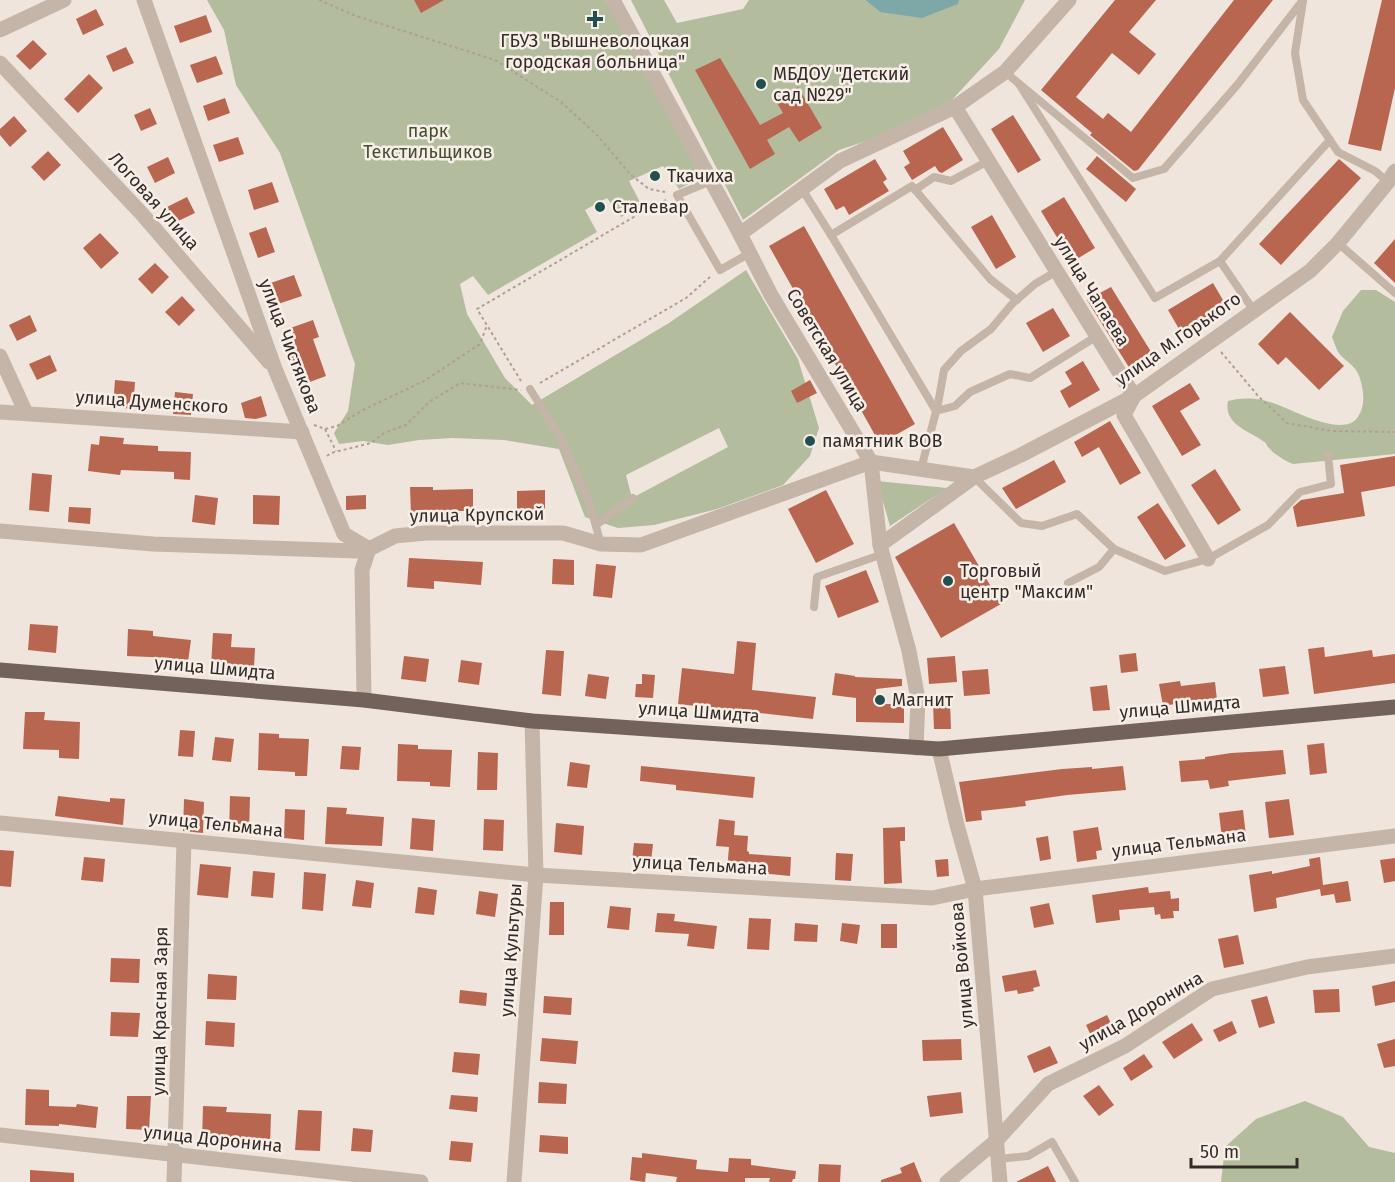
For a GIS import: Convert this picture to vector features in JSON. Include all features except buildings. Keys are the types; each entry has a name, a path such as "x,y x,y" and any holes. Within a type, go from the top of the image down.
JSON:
{"main road":[{"name":"улица Шмидта","path":"0,670 364,700 532,721 939,749 1395,707"}],"street":[{"path":"0,30 64,0"},
{"name":"улица Чистякова","path":"144,0 275,369 344,534 369,549"},
{"name":"Советская улица","path":"613,0 740,234 771,296 871,462 882,549 909,651 918,699 916,748"},
{"path":"740,234 840,161 955,108 1005,72 1069,0"},
{"name":"Логовая улица","path":"0,63 142,214 275,369"},
{"name":"улица Чапаева","path":"955,108 1134,396"},
{"name":"улица М.Горького","path":"882,549 974,477 1134,396 1311,271 1338,243 1392,176"},
{"path":"0,357 26,414"},
{"path":"1134,396 1124,415 1208,559"},
{"name":"улица Думенского","path":"0,412 300,425"},
{"path":"871,462 974,477"},
{"name":"улица Крупской","path":"0,531 153,544 357,550 369,549 395,536 426,533 563,533 601,544 641,545 871,462"},
{"path":"364,700 362,570 369,549"},
{"name":"улица Культуры","path":"514,1182 536,875 532,721"},
{"name":"улица Войкова","path":"939,749 975,889 1000,1182"},
{"name":"улица Тельмана","path":"0,823 536,875 932,898 975,889 1395,836"},
{"name":"улица Красная Заря","path":"174,1182 183,841"},
{"name":"улица Доронина","path":"947,1182 996,1141 1048,1084 1125,1046 1212,989 1307,967 1395,956"},
{"name":"улица Доронина","path":"0,1135 422,1182"}],"lane":[{"path":"1005,72 1133,178 1164,169 1238,84 1303,0"},
{"path":"1303,0 1295,53 1303,100 1338,152 1375,171 1392,176"},
{"path":"1019,84 1155,298 1220,261 1330,140"},
{"path":"915,190 934,177 951,181 988,161"},
{"path":"711,181 677,195 720,270 750,253"},
{"path":"831,235 912,186 990,279 1017,300"},
{"path":"802,189 936,411"},
{"path":"1338,243 1395,293"},
{"path":"1220,261 1254,310"},
{"path":"921,469 944,370 961,351 991,329 1035,284 1057,271"},
{"path":"936,411 955,406 970,392 1010,375 1030,378 1097,336"},
{"path":"530,389 560,437 589,502 601,544"},
{"path":"974,477 1021,523 1042,526 1077,514 1114,549 1165,572 1208,559 1268,525 1300,492 1330,484 1328,455"},
{"path":"596,525 633,498"},
{"path":"814,607 817,578 882,549"},
{"path":"1068,583 1100,567 1114,549"},
{"path":"998,1159 1028,1156 1052,1142 1075,1182"}],"path":[{"path":"319,0 356,16 495,60 561,102 597,135 631,175 650,189 677,195"},
{"path":"317,465 331,453 371,442 384,433 406,424 429,402 460,383 527,391 477,309 637,215 677,195"},
{"path":"530,389 686,298 720,270"},
{"path":"300,425 326,429 337,426 363,410 424,381 480,344 487,325"},
{"path":"1212,340 1259,397 1287,423 1331,431 1395,432"},
{"path":"326,429 337,452"}],"green space":[{"name":"парк Текстильщиков","path":"207,0 605,0 617,17 702,177 679,189 663,166 629,181 642,206 621,217 607,198 585,210 597,232 488,295 473,276 460,284 467,314 505,378 532,405 669,323 746,270 798,359 819,428 810,456 783,485 717,509 654,525 618,528 585,517 559,449 504,440 452,438 388,445 363,441 339,444 334,433 348,411 355,364 280,153 236,85 224,30","holes":["719,428 728,447 632,498 626,475"]},
{"path":"631,0 664,0 677,23 743,9 749,0 865,0 880,12 957,4 959,0 1025,0 999,49 951,101 875,138 839,150 743,220"},
{"path":"1361,290 1376,290 1395,302 1395,454 1293,464 1277,455 1265,442 1238,426 1229,416 1228,401 1262,400 1317,421 1341,425 1351,423 1362,409 1362,387 1357,371 1340,354 1332,337 1343,311"},
{"path":"877,481 947,488 890,526"},
{"path":"1305,1101 1343,1117 1369,1147 1395,1153 1395,1182 1221,1182 1225,1147 1256,1119"}],"water":[{"path":"865,0 959,0 958,4 922,18 880,12"}],"place":[{"name":"ГБУЗ \"Вышневолоцкая городская больница\"","path":"595,19"},
{"name":"МБДОУ \"Детский сад №29\"","path":"761,84"},
{"name":"Ткачиха","path":"655,176"},
{"name":"Сталевар","path":"600,207"},
{"name":"памятник ВОВ","path":"810,441"},
{"name":"Торговый центр \"Максим\"","path":"948,581"},
{"name":"Магнит","path":"880,700"}]}
